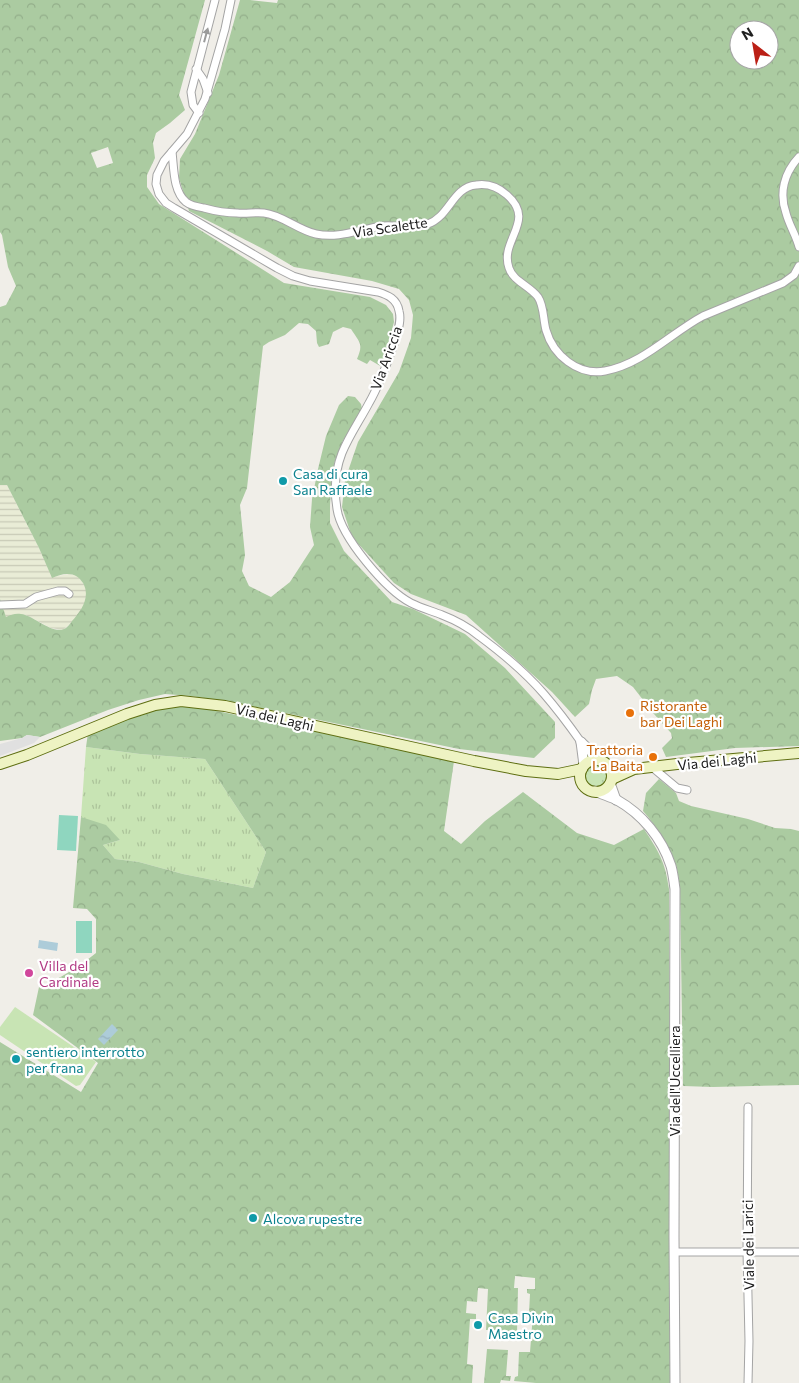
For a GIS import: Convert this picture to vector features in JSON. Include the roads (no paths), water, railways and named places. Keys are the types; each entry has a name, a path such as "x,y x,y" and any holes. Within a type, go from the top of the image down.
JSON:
{"main road":[{"name":"Via dei Laghi","path":"0,764 136,711 162,703 186,701 225,706 488,764 539,773 558,774 583,767"},
{"name":"Via dei Laghi","path":"611,781 622,774 652,767 799,753"},
{"path":"590,761 603,762 611,770 611,781 604,790 590,789 583,784 580,776 583,767 590,761"},
{"name":"Via dei Laghi","path":"603,762 634,770"},
{"name":"Via dei Laghi","path":"558,774 590,789"}],"street":[{"path":"199,113 193,105 191,97 196,69 215,0"},
{"name":"Via Ariccia","path":"231,0 226,29 208,93 187,134 159,169 156,180 159,194 169,205 293,276 310,281 381,292 396,303 400,312 400,322 387,363 375,391 348,440 339,464 336,495 338,514 342,526 358,552 394,591 412,604 454,620 480,637 520,670 538,688 581,742 603,762"},
{"path":"196,69 205,72 214,68"},
{"path":"196,69 203,79 208,93"},
{"name":"Via Scalette","path":"172,152 178,191 190,204 228,213 268,214 307,232 324,236 382,226 406,227 423,225 438,218 465,188 480,184 491,185 497,188 512,199 519,210 518,223 508,252 510,271 539,298 550,342 557,352 573,365 591,371 607,371 634,360 653,350 703,316 783,283 794,275 799,266"},
{"path":"799,157 787,174 783,192 786,213 799,247"},
{"path":"0,605 24,604 36,597 58,591 70,594"},
{"name":"Via Ariccia","path":"581,742 583,767"},
{"path":"652,767 678,788 687,790"},
{"path":"611,781 616,800"},
{"name":"Via dell'Uccelliera","path":"590,789 616,800 649,825 672,867 675,889 674,1252 676,1383"},
{"name":"Viale dei Larici","path":"748,1107 748,1383"},
{"path":"674,1252 799,1252"}],"water":[{"path":"39,940 58,943 57,951 38,948"},
{"path":"112,1024 118,1030 104,1045 98,1039"}],"place":[{"name":"Casa di cura San Raffaele","path":"283,481"},
{"name":"Ristorante bar Dei Laghi","path":"630,713"},
{"name":"Trattoria La Baita","path":"653,757"},
{"name":"Villa del Cardinale","path":"29,973"},
{"name":"sentiero interrotto per frana","path":"16,1059"},
{"name":"Alcova rupestre","path":"253,1218"},
{"name":"Casa Divin Maestro","path":"478,1325"}]}
